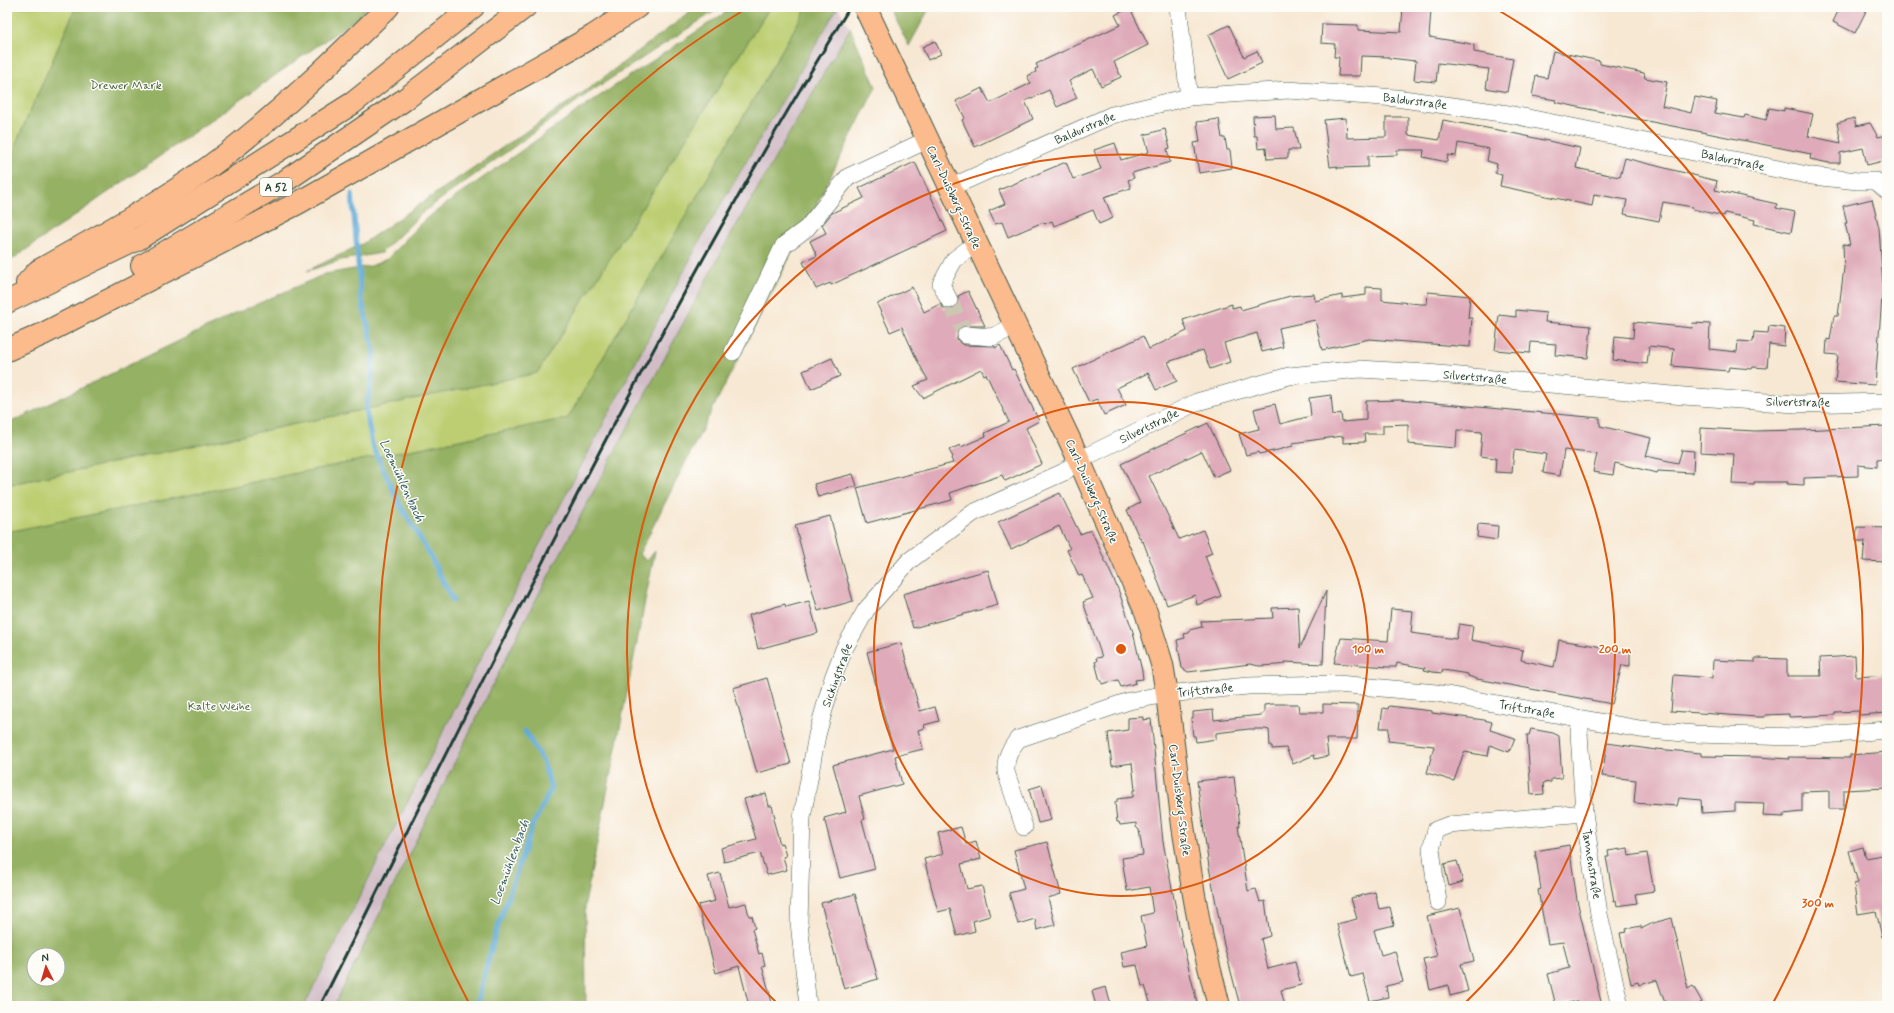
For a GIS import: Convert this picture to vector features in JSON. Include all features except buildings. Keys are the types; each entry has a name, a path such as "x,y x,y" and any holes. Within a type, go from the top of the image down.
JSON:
{"main road":[{"path":"9,301 38,271 152,205 225,155 312,81 388,7"},
{"name":"A 52","path":"9,301 138,239 346,108 473,7"},
{"name":"A 52","path":"7,333 37,320 162,256 285,182 404,100 525,7"},
{"path":"7,350 43,334 298,203 593,36 636,7"},
{"name":"Carl-Duisberg-Straße","path":"865,7 949,188 1079,460 1146,612 1162,664 1183,826 1193,889 1202,939 1219,1006"}],"street":[{"path":"1178,7 1189,97"},
{"name":"Baldurstraße","path":"949,188 1112,115 1189,97 1288,90 1396,98 1508,114 1812,176 1883,183"},
{"path":"733,352 784,246 807,228 848,177 927,140"},
{"path":"949,300 941,284 954,260 976,243"},
{"path":"966,335 992,337 1015,326"},
{"name":"Silvertstraße","path":"1079,460 1197,402 1289,376 1360,369 1427,373 1796,404 1887,402"},
{"name":"Sickingstraße","path":"808,1006 799,922 802,818 817,735 833,678 844,649 866,610 909,562 973,512 1064,472 1079,460"},
{"name":"Triftstraße","path":"1024,827 1006,772 1008,752 1018,739 1129,701 1167,694 1248,686 1338,684 1436,693 1581,719 1640,728 1695,734 1797,738 1887,730"},
{"name":"Tannenstraße","path":"1581,719 1580,732 1584,813 1599,914 1620,1006"},
{"path":"1438,902 1431,849 1436,830 1449,825 1584,813"}],"shaded area":[{"path":"838,7 850,28 725,245 334,1006 304,1006 505,610 704,233"}],"green space":[{"path":"7,7 76,7 17,141 8,174"},
{"name":"Drewer Mark","path":"76,7 366,7 360,16 7,263 7,173 17,141"},
{"path":"697,7 721,7 590,92 434,204 422,213 381,253 341,260 307,271 362,244 588,89"},
{"path":"737,7 770,7 537,373 7,485 7,424 239,312 325,274 371,266 387,259 423,221 460,194 589,103 726,12"},
{"path":"770,7 807,7 568,418 7,532 7,485 537,373"},
{"name":"Kalte Weihe","path":"807,7 838,7 704,233 505,610 304,1006 7,1006 7,532 568,418"},
{"path":"889,7 930,7 909,46"},
{"path":"850,28 876,87 639,554 647,561 655,551 585,904 586,1006 334,1006 525,620 725,245"}],"waterway":[{"name":"Loemühlenbach","path":"352,194 361,297 374,351 372,378 366,409 372,445 400,505 428,552 453,601"},
{"name":"Loemühlenbach","path":"476,1006 495,935 532,827 551,789 544,764 525,731"}],"tunnel":[{"path":"949,300 966,335"}],"railway":[{"path":"320,1006 510,626 640,375 707,251 777,128 850,7"}]}
